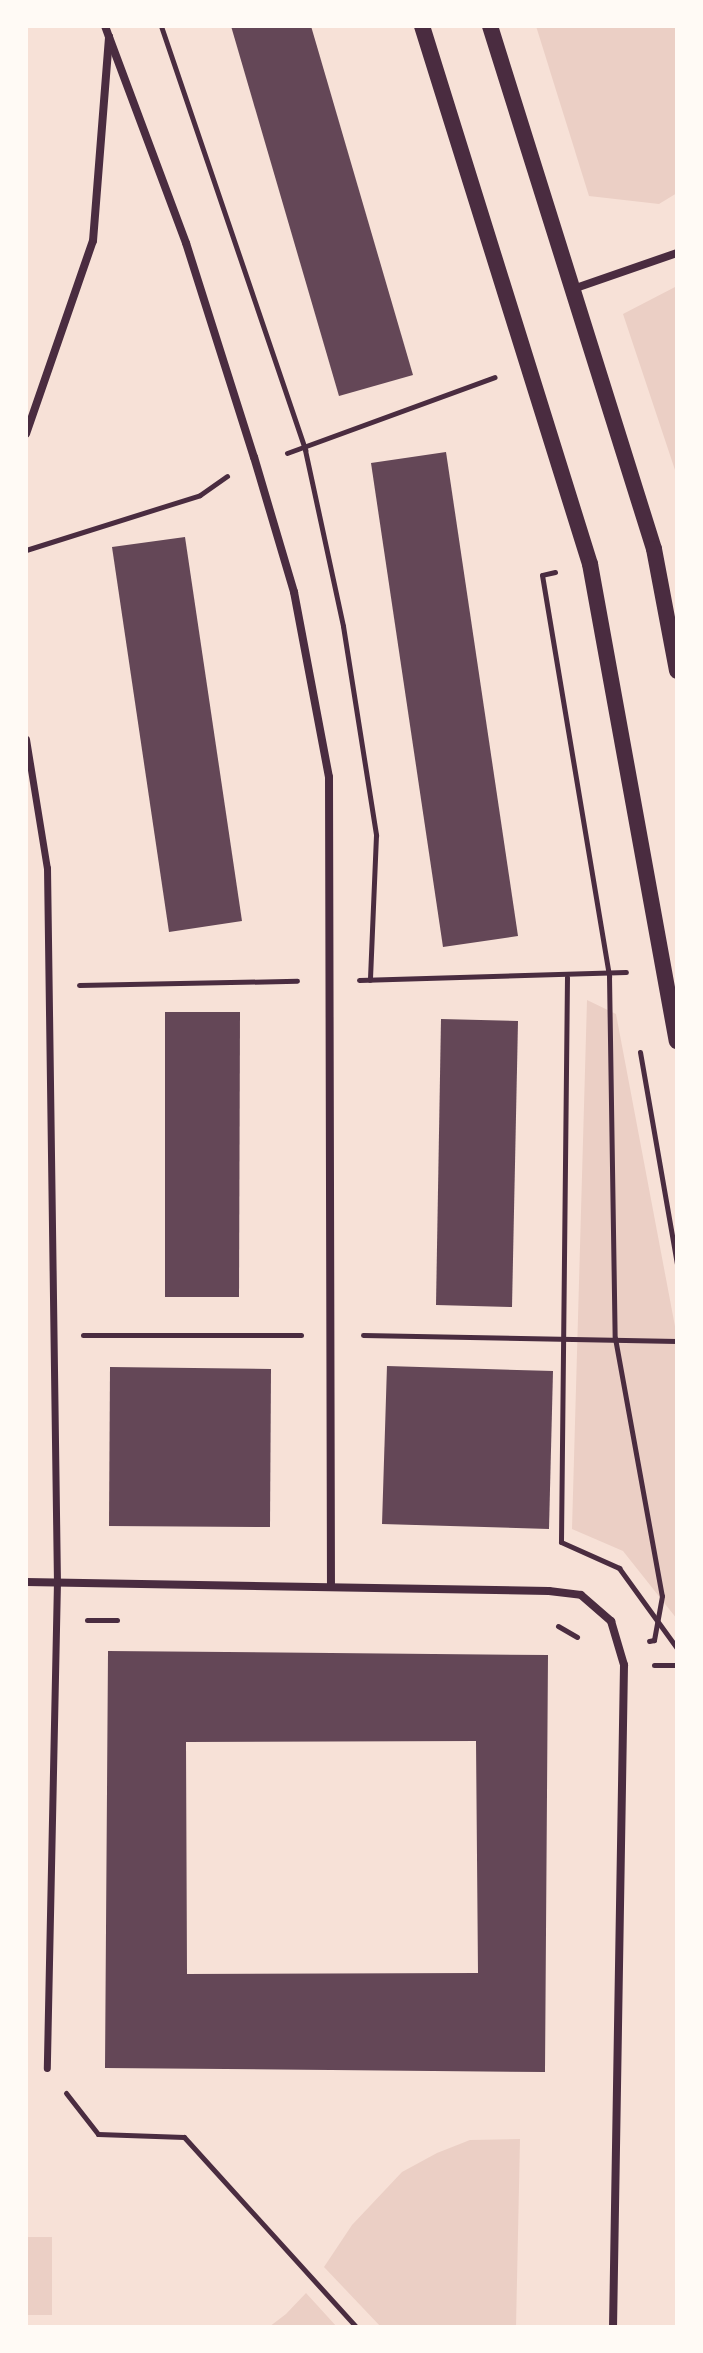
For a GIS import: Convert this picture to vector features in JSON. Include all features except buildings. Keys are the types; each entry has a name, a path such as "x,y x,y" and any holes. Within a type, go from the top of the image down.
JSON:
{"main road":[{"path":"422,26 590,564 677,1041"},
{"path":"490,26 654,549 677,671"}],"street":[{"path":"105,26 186,243 254,457 294,592 329,777 331,1584"},
{"path":"26,434 93,241 109,37"},
{"path":"572,289 677,253"},
{"path":"26,739 47,868 57,1581 47,2068"},
{"path":"26,1582 331,1584 581,1595 611,1621 624,1665 613,2327"}],"path":[{"path":"491,361 501,391"},
{"path":"26,550 200,495 254,457 305,450 496,376"},
{"path":"552,557 559,586"},
{"path":"550,1621 587,1643 654,1640 662,1596 615,1338 609,976 542,575 590,564"},
{"path":"623,956 629,987"},
{"path":"567,977 561,1542 619,1568 658,1617 677,1648"},
{"path":"639,1048 677,1264"},
{"path":"57,1619 120,1620"},
{"path":"47,2068 98,2134 184,2137 356,2327"}],"shaded area":[{"path":"536,26 677,26 677,193 659,204 589,196"},
{"path":"677,286 677,476 623,314"},
{"path":"587,1000 616,1014 677,1337 677,1619 623,1551 572,1529"},
{"path":"520,2139 516,2327 381,2327 324,2267 352,2225 402,2172 470,2140"},
{"path":"26,2237 52,2237 52,2315 26,2315"},
{"path":"306,2293 337,2327 269,2327 286,2314"}]}
